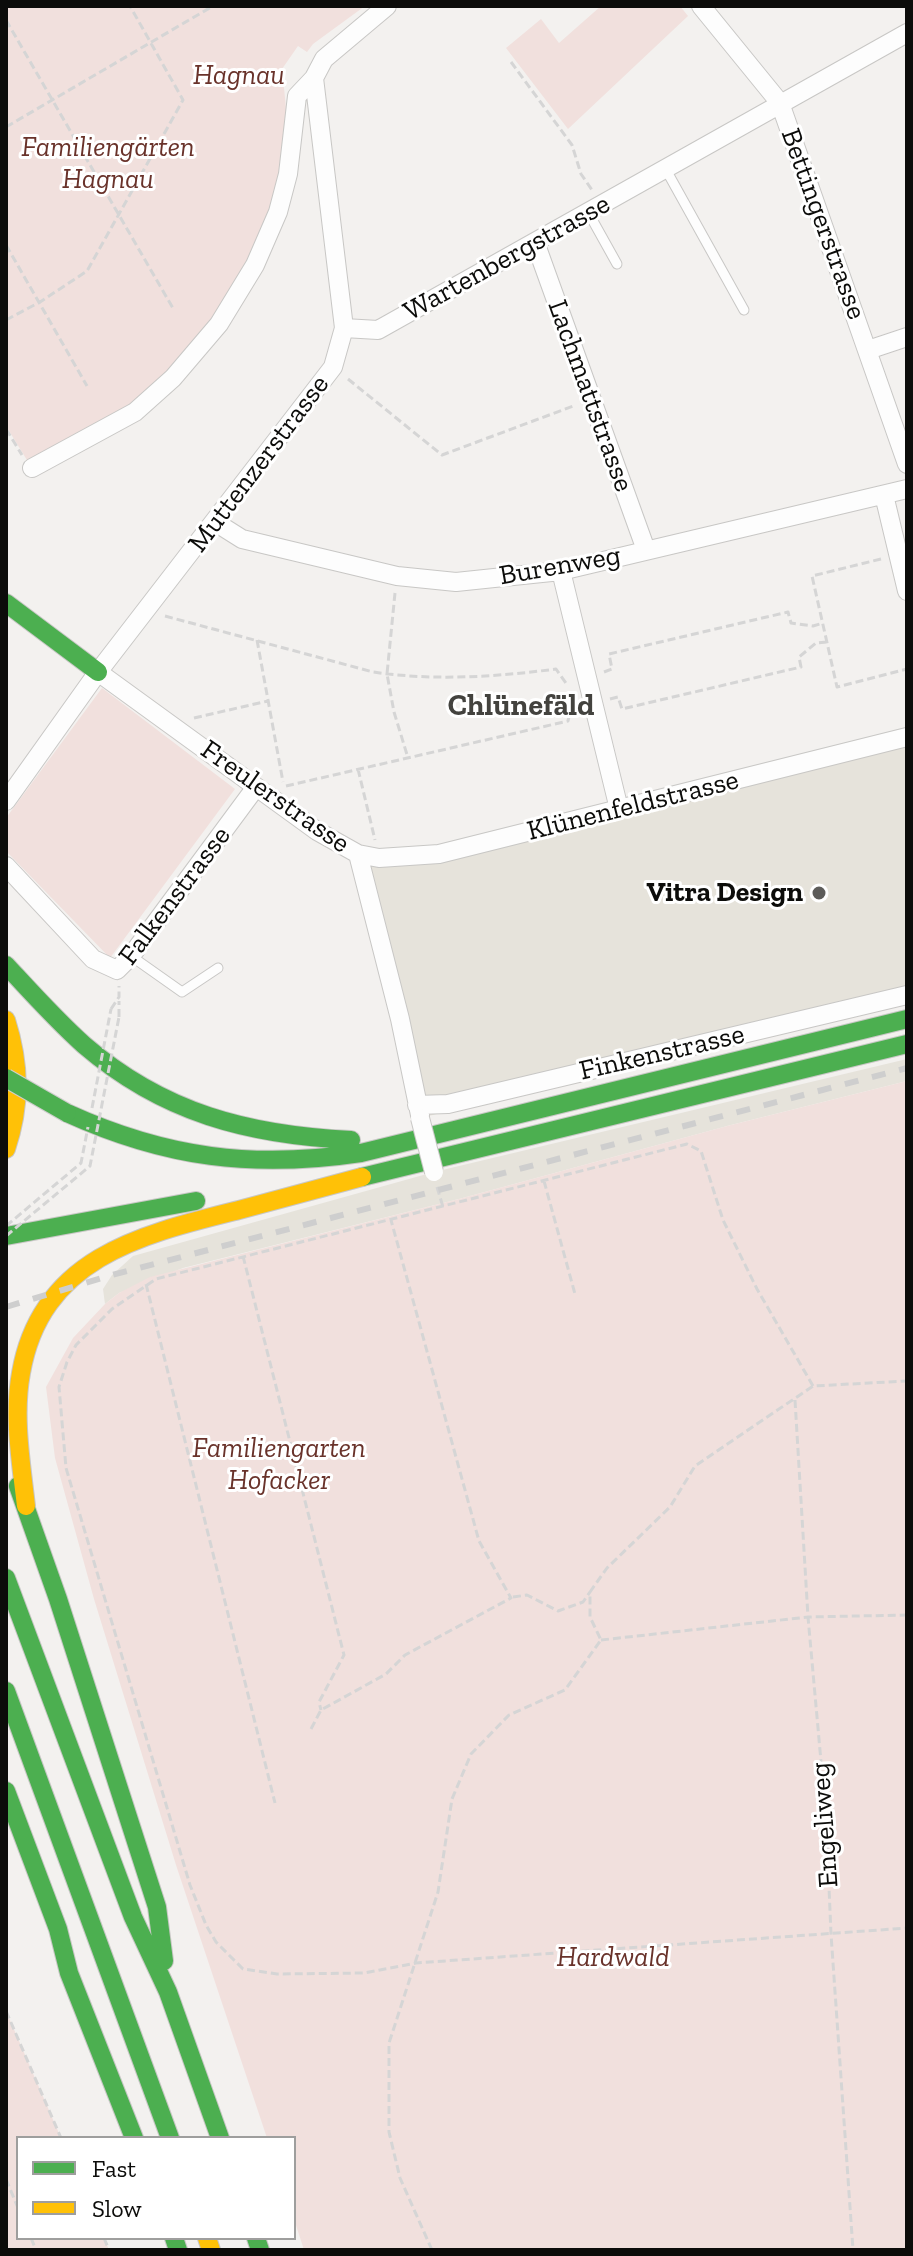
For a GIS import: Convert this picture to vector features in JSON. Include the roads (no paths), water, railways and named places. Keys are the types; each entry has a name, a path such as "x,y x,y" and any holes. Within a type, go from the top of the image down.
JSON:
{"main road":[{"name":"Freulerstrasse","path":"6,603 98,672"},
{"path":"6,965 73,1035 106,1063 140,1087 195,1114 254,1132 329,1140 441,1132"},
{"path":"6,1078 109,1133 162,1150 238,1162 293,1163 342,1156 907,1019"},
{"path":"6,1020 16,1054 19,1083 13,1126 6,1149"},
{"path":"26,1506 17,1420 20,1370 29,1340 58,1293 87,1266 130,1241 163,1229 446,1155 907,1044"},
{"path":"6,1236 446,1155"},
{"path":"6,1455 26,1506 157,1907 168,1992"},
{"path":"6,1578 133,1917 168,1992 219,2136"},
{"path":"6,1691 169,2136"},
{"path":"6,1791 58,1929 69,1973"},
{"path":"6,1826 48,1935 69,1973 133,2136"}],"street":[{"path":"27,462 135,412 173,378 219,324 255,265 278,212 288,174 297,96 314,78 324,59 387,6"},
{"name":"Bettingerstrasse","path":"701,6 780,103 907,464"},
{"name":"Wartenbergstrasse","path":"344,328 378,330 907,33"},
{"name":"Muttenzerstrasse","path":"6,801 98,672 333,367 344,328 314,78"},
{"name":"Lachmattstrasse","path":"535,242 646,550"},
{"path":"868,350 907,337"},
{"name":"Burenweg","path":"215,522 242,539 397,576 456,582 561,571 907,489"},
{"path":"884,495 907,591"},
{"path":"561,571 619,809"},
{"name":"Freulerstrasse","path":"98,672 317,831 358,854 400,1019 434,1172"},
{"name":"Klünenfeldstrasse","path":"358,854 379,858 439,854 907,737"},
{"name":"Falkenstrasse","path":"6,866 93,959 117,970 131,956 256,787"},
{"name":"Finkenstrasse","path":"419,1112 907,995"}],"lane":[{"path":"665,168 744,310"},
{"path":"595,208 617,264"},
{"path":"131,956 182,992 218,968"}],"railway":[{"path":"6,1307 112,1275 907,1068"}],"place":[{"name":"Vitra Design","path":"819,893"}],"district":[{"name":"Chlünefäld","path":"521,706"}],"park label":[{"name":"Hagnau","path":"239,76"},
{"name":"Familiengärten Hagnau","path":"108,164"},
{"name":"Familiengarten Hofacker","path":"279,1465"},
{"name":"Hardwald","path":"613,1958"}]}
